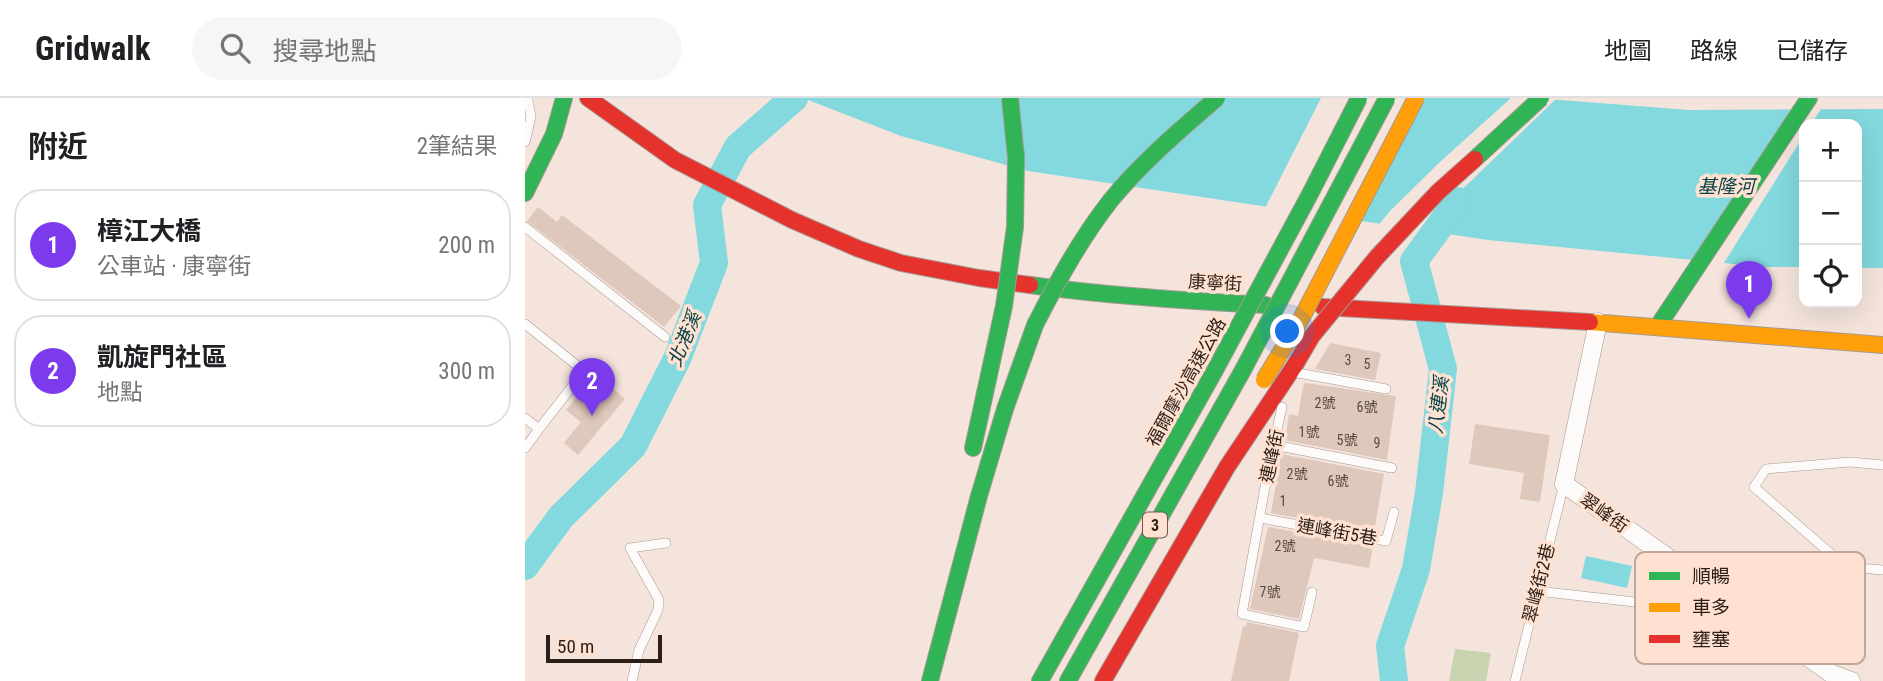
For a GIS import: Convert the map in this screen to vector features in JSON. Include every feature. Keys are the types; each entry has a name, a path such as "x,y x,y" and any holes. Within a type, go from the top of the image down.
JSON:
{"main road":[{"path":"525,193 554,134 564,98"},
{"name":"康寧街","path":"588,98 675,159 792,220 859,249 901,263 979,278 1063,290 1205,302 1515,316 1883,345"},
{"path":"969,468 1004,306 1015,227 1016,157 1010,98"},
{"path":"930,681 979,496 1005,409 1035,325 1054,287 1112,199 1163,145 1217,98"},
{"name":"福爾摩沙高速公路","path":"1040,681 1214,372 1359,98"},
{"name":"3","path":"1068,681 1243,369 1387,98"},
{"path":"1227,467 1241,423 1301,319 1416,98"},
{"path":"1103,681 1227,467 1296,369 1312,336 1386,248 1438,192 1541,98"},
{"path":"1658,326 1809,98"},
{"path":"944,625 963,496"}],"street":[{"name":"翠峰街","path":"1598,322 1564,484 1660,552"},
{"name":"翠峰街","path":"1814,664 1831,677 1851,681"}],"lane":[{"path":"525,142 531,117 527,101"},
{"path":"525,227 665,337"},
{"name":"連峰街","path":"1313,592 1304,627 1242,614 1284,398 1296,369 1329,308"},
{"path":"525,324 584,372 525,447"},
{"path":"1296,369 1386,389"},
{"path":"525,418 539,429"},
{"path":"1274,445 1392,468"},
{"path":"1829,552 1754,486 1766,469 1850,462 1883,465"},
{"name":"翠峰街2巷","path":"1515,681 1564,484"},
{"name":"連峰街5巷","path":"1260,518 1386,541 1394,512"},
{"path":"632,681 639,650 658,610 659,600 630,548 666,543"},
{"path":"1865,569 1883,570"},
{"path":"1537,591 1635,602"}],"green space":[{"path":"1455,649 1491,653 1486,681 1449,681"}],"water":[{"name":"基隆河","path":"803,98 1535,98 1689,110 1883,109 1883,268 1862,268 1862,119 1799,119 1799,267 1765,267 1488,240 1028,171 901,136"},
{"path":"1586,556 1632,566 1627,588 1581,578"}],"pier":[{"path":"1321,98 1410,98 1344,222 1264,210"},
{"path":"1511,98 1557,98 1417,233 1377,227 1441,161"},
{"path":"1794,106 1823,106 1814,119 1799,119 1799,143 1722,266 1692,263"}],"building":[{"path":"538,207 557,222 562,215 681,306 664,327 527,221"},
{"path":"1330,343 1381,353 1375,380 1315,369"},
{"path":"596,374 625,399 578,455 564,443 581,422 566,410"},
{"path":"1305,383 1396,396 1387,460 1285,440 1289,414 1298,416"},
{"path":"1475,424 1550,435 1540,502 1520,499 1524,473 1469,464"},
{"path":"1281,454 1384,474 1374,532 1271,513"},
{"path":"1268,527 1373,546 1369,568 1314,558 1299,619 1250,609"},
{"path":"1247,622 1299,633 1289,681 1231,681 1243,626 1246,627"}],"waterway":[{"name":"北港溪","path":"525,566 561,517 633,446 677,359 714,263 707,205 738,147 794,98"},
{"name":"八連溪","path":"1394,681 1390,646 1416,569 1429,493 1443,369 1414,261 1458,201"}],"traffic: fast":[{"path":"525,193 554,134 564,98"},
{"path":"1004,306 1015,227 1016,157 1010,98"},
{"path":"1035,325 1070,261 1111,200 1148,159 1217,98"},
{"path":"1214,372 1359,98"},
{"path":"1243,370 1387,98"},
{"path":"1475,159 1541,98"},
{"path":"1658,326 1809,98"},
{"path":"1030,285 1148,298 1266,305"},
{"path":"973,448 1004,306"},
{"path":"930,681 979,496 1005,409 1035,325"},
{"path":"1068,681 1243,370"},
{"path":"1040,681 1214,372"}],"traffic: slow":[{"path":"1264,380 1301,319 1416,98"},
{"path":"1590,322 1883,345"}],"traffic: jam":[{"path":"588,98 675,160 792,220 859,249 901,263 1030,285"},
{"path":"1295,365 1312,336 1377,257 1438,192 1475,159"},
{"path":"1323,307 1590,322"},
{"path":"1103,681 1227,467 1295,365"}],"place":[{"name":"樟江大橋","path":"1749,319"},
{"name":"凱旋門社區","path":"592,416"}]}
